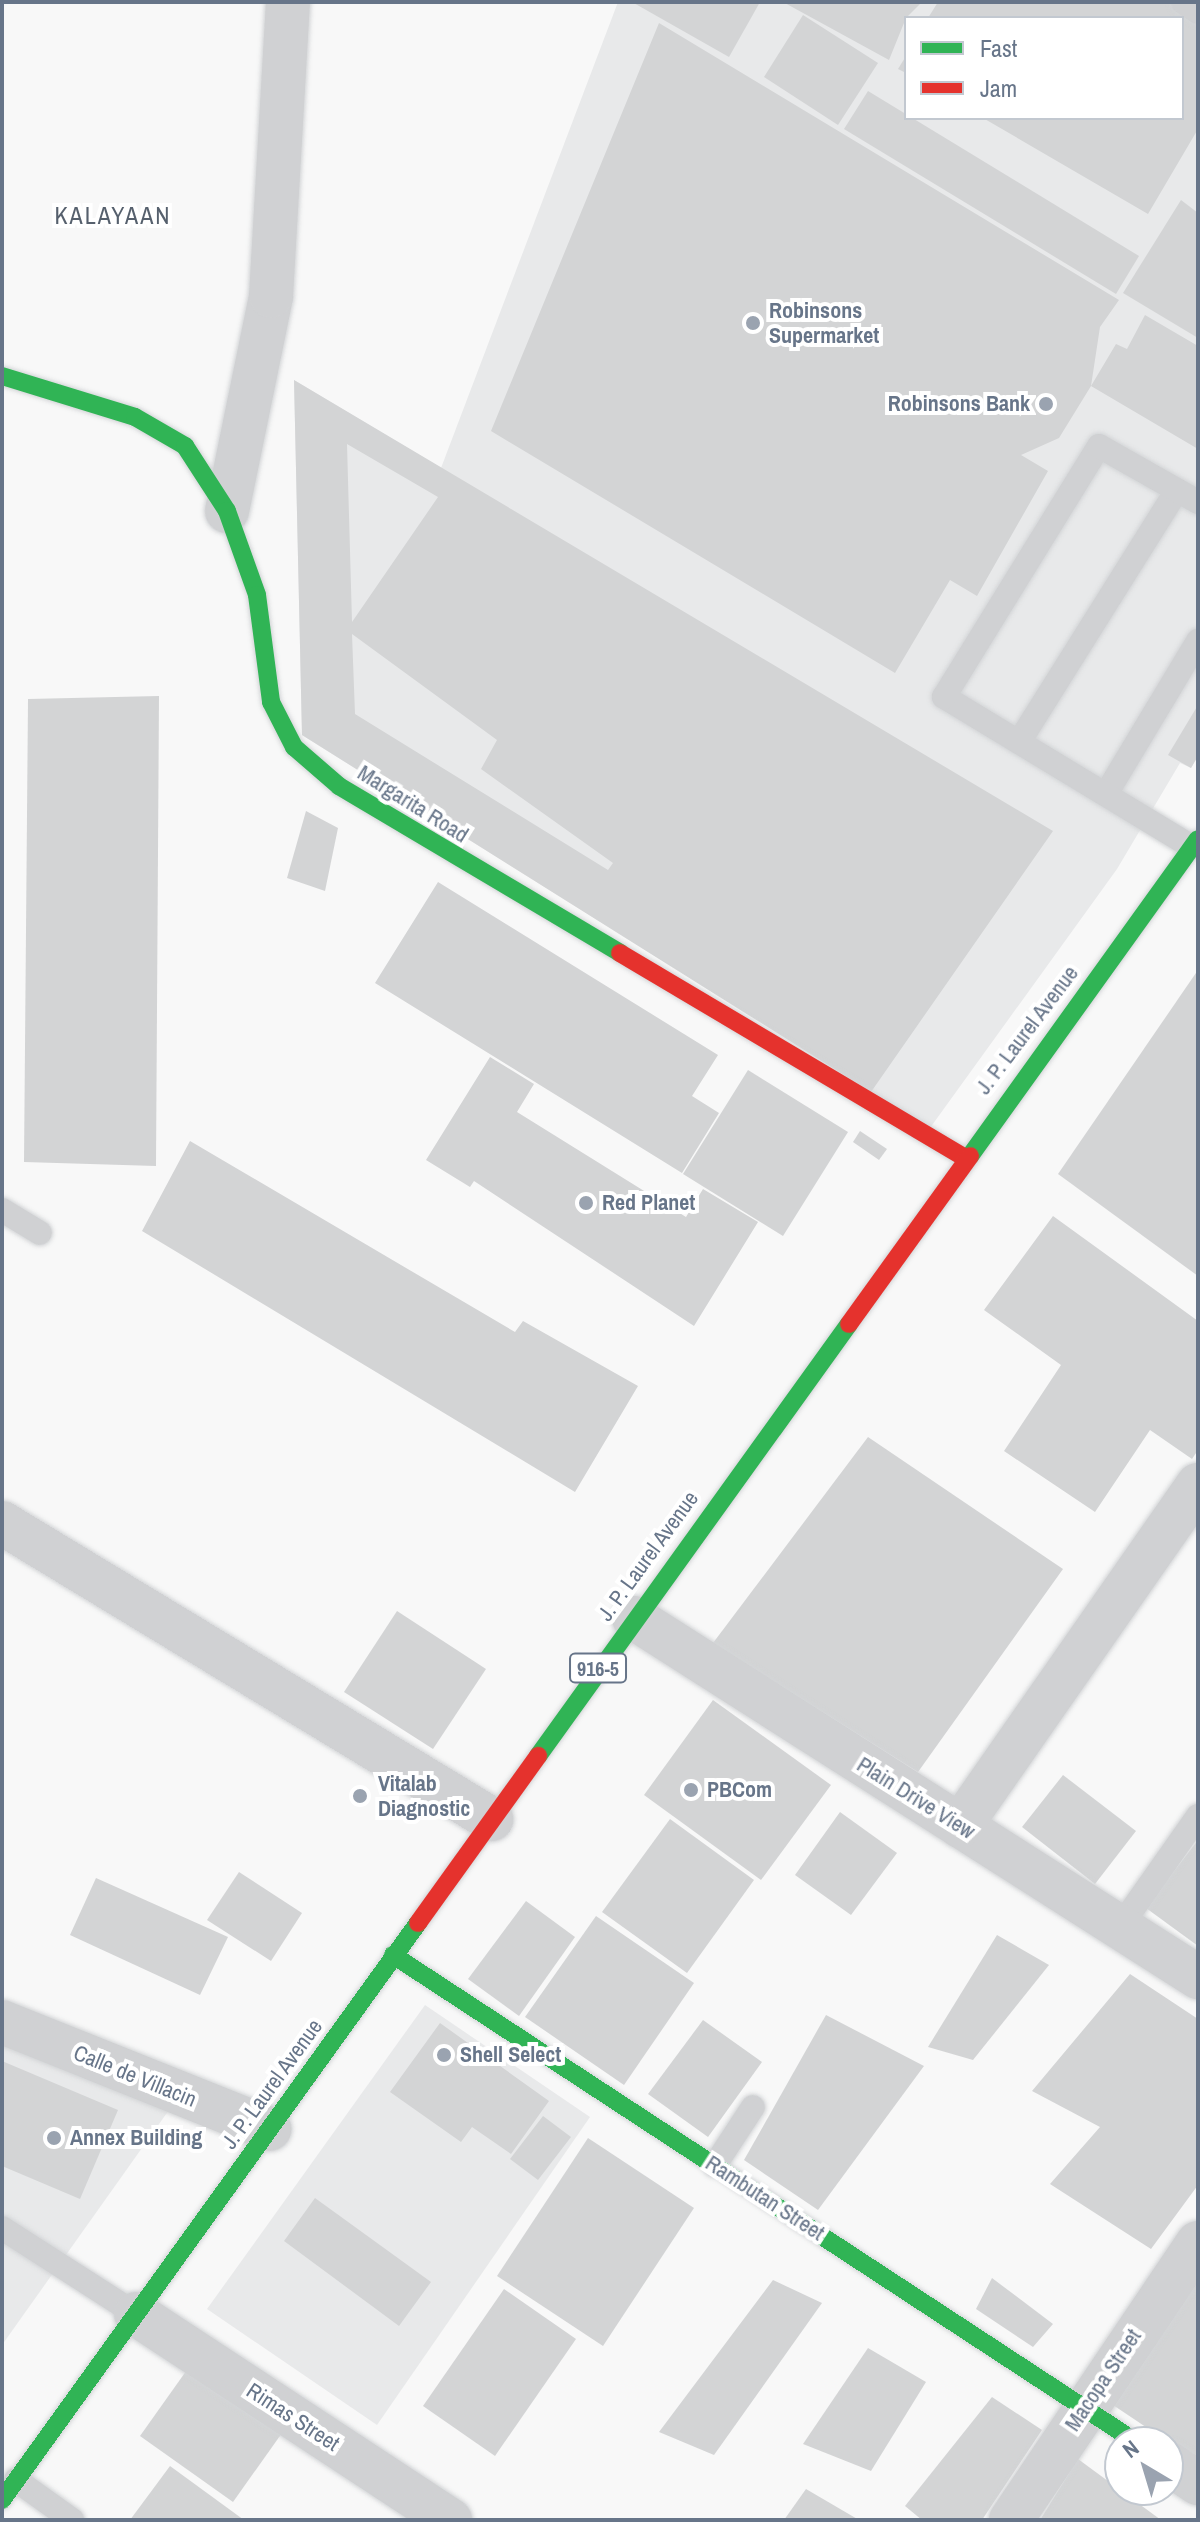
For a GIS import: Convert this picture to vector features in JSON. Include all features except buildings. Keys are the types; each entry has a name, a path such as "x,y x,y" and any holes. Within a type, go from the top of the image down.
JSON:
{"street":[{"path":"227,511 271,296 288,2"},
{"name":"Margarita Road","path":"2,376 135,417 185,446 227,511 257,595 271,702 294,747 398,826 963,1157"},
{"name":"J. P. Laurel Avenue","path":"9,2490 963,1157 1193,854"},
{"path":"960,1826 1198,1485"},
{"path":"2,1523 491,1819"},
{"name":"Plain Drive View","path":"634,1618 1198,1977"},
{"name":"Rambutan Street","path":"393,1955 1112,2426"},
{"name":"Calle de Villacin","path":"2,2022 269,2129"},
{"name":"Macopa Street","path":"1011,2520 1084,2407 1198,2243"},
{"name":"Rimas Street","path":"136,2314 450,2520"}],"lane":[{"path":"1183,2 1198,12"},
{"path":"1193,854 1106,794 944,697 1099,446 1198,502"},
{"path":"1019,742 1177,490"},
{"path":"1106,794 1198,641"},
{"path":"2,1210 40,1233"},
{"path":"1120,1927 1198,1816"},
{"path":"715,2165 753,2107"},
{"path":"2,2228 136,2314"},
{"path":"9,2490 72,2520"}],"shaded area":[{"path":"618,2 1198,2 1198,756 1191,768 1180,763 1117,869 930,1128 302,735 294,380 441,468"},
{"path":"425,2005 590,2117 377,2425 207,2309"},
{"path":"2,2044 169,2110 2,2345"}],"traffic: fast":[{"path":"2,376 135,417 185,446 227,511 257,595 271,702 294,747 339,786 620,953"},
{"path":"970,1156 1198,839"},
{"path":"538,1756 849,1324"},
{"path":"2,2500 418,1923"},
{"path":"393,1955 1112,2426"}],"traffic: jam":[{"path":"620,953 963,1157"},
{"path":"849,1324 970,1156"},
{"path":"418,1923 538,1756"}],"place":[{"name":"Robinsons Supermarket","path":"753,323"},
{"name":"Robinsons Bank","path":"1046,404"},
{"name":"Red Planet","path":"586,1203"},
{"name":"PBCom","path":"691,1790"},
{"name":"Vitalab Diagnostic","path":"360,1796"},
{"name":"Shell Select","path":"444,2055"},
{"name":"Annex Building","path":"54,2138"}],"district":[{"name":"KALAYAAN","path":"113,216"}]}
